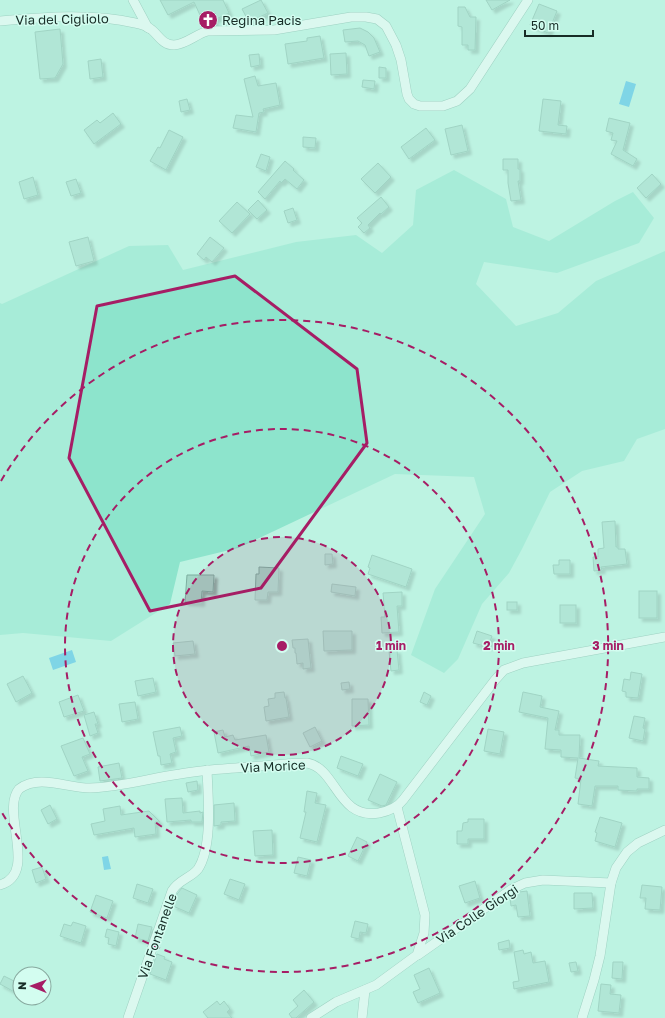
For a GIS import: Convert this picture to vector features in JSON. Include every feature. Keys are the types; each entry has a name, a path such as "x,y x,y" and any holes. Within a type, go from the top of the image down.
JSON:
{"street":[{"path":"133,0 148,28"},
{"name":"Via del Cigliolo","path":"0,20 53,17 102,17 137,23 148,28 165,43 174,45 187,41 201,33 208,31 269,30 345,18 373,18 386,26 396,45 401,60 409,99 414,104 420,106 443,106 457,101 470,89 528,0"},
{"path":"418,955 424,932 425,915 397,807 495,680 504,670 523,663 665,638"},
{"name":"Via Morice","path":"0,885 8,881 14,869 16,855 9,822 9,807 13,795 22,787 33,783 48,782 79,787 98,787 135,783 180,773 300,763 311,764 322,770 339,795 357,810 366,813 378,813 397,807"},
{"name":"Via Fontanelle","path":"128,1018 172,891 177,884 195,872 201,863 209,825 207,770"},
{"path":"582,1018 600,956 612,883 616,868 631,849 644,839 665,830"},
{"name":"Via Colle Giorgi","path":"311,1018 342,999 376,985 512,889 525,883 549,880 612,883"},
{"path":"362,1018 365,990"}],"highlighted area":[{"path":"235,276 357,369 367,443 261,588 150,611 69,458 97,306"}],"green space":[{"path":"454,170 506,199 513,227 549,241 615,201 633,192 654,218 639,243 557,273 484,262 476,284 516,326 558,313 596,281 665,251 665,429 637,439 624,461 582,471 550,492 509,573 482,604 458,659 444,673 411,655 435,589 485,514 474,477 395,474 238,548 180,562 170,604 111,641 23,633 0,635 0,303 2,304 129,246 168,245 183,270 296,242 356,235 382,253 413,225 416,190"}],"water":[{"path":"626,81 636,84 629,107 619,104"},
{"path":"72,650 76,662 53,670 49,658"},
{"path":"108,856 111,869 104,870 102,857"}],"building":[{"path":"160,0 223,0 229,13 214,20 216,25 205,26 194,2 168,15"},
{"path":"261,0 268,13 249,22 242,9"},
{"path":"486,0 510,0 492,10"},
{"path":"539,4 557,11 548,33 530,25"},
{"path":"458,7 465,7 470,17 476,17 475,50 468,50 468,45 462,45 462,27 458,26"},
{"path":"360,28 368,32 374,38 380,52 369,56 365,45 358,41 345,42 343,30"},
{"path":"60,29 63,64 55,78 40,79 35,32"},
{"path":"320,36 324,58 288,64 285,44 307,41 307,38"},
{"path":"346,53 347,74 331,75 330,54"},
{"path":"259,54 260,65 251,67 249,55"},
{"path":"101,59 103,77 90,79 88,61"},
{"path":"379,67 386,68 386,78 379,78"},
{"path":"255,76 258,86 276,83 280,105 263,109 264,112 259,113 256,132 233,128 236,115 253,117 244,79"},
{"path":"363,80 375,81 374,89 362,87"},
{"path":"187,99 190,110 181,112 179,101"},
{"path":"543,99 561,101 558,125 567,126 566,134 539,131"},
{"path":"113,113 121,124 94,144 84,130 97,120 100,123"},
{"path":"609,118 630,123 623,150 637,159 633,166 611,154 617,141 611,140 613,133 606,131"},
{"path":"462,125 468,151 451,155 445,129"},
{"path":"426,128 435,140 409,159 401,147"},
{"path":"169,130 183,137 166,170 150,161 158,147 160,148"},
{"path":"303,137 316,138 315,148 303,147"},
{"path":"261,154 270,157 266,171 256,167"},
{"path":"503,159 518,159 520,181 518,181 521,200 511,201 508,183 508,170 503,170"},
{"path":"285,161 304,180 297,189 285,179 281,183 280,181 265,199 258,192"},
{"path":"378,163 391,177 375,193 361,179"},
{"path":"652,174 661,184 646,198 637,188"},
{"path":"33,177 38,195 24,199 19,182"},
{"path":"76,179 81,193 71,196 66,182"},
{"path":"381,197 389,207 381,214 380,213 368,225 370,228 364,233 358,227 362,223 357,218"},
{"path":"258,200 267,210 257,219 248,210"},
{"path":"237,202 250,214 232,233 219,221"},
{"path":"293,208 297,220 288,223 284,211"},
{"path":"88,237 94,261 76,266 69,242"},
{"path":"210,237 224,248 212,262 206,257 204,260 197,254"},
{"path":"615,521 616,547 618,547 618,549 625,549 627,564 601,567 602,570 594,571 593,557 598,557 598,549 604,548 602,522"},
{"path":"325,554 332,554 333,564 325,565"},
{"path":"372,555 412,569 406,587 368,574 370,568 368,567"},
{"path":"559,560 570,560 570,574 554,574 553,565 559,565"},
{"path":"259,567 279,568 278,592 268,592 267,600 255,600 256,574 259,574"},
{"path":"187,575 214,575 213,592 202,591 201,603 185,602"},
{"path":"332,584 356,587 355,596 331,592"},
{"path":"639,591 657,591 657,618 639,618"},
{"path":"402,592 402,606 397,606 399,632 382,633 381,617 385,617 383,593"},
{"path":"507,602 517,602 517,610 507,610"},
{"path":"560,605 576,605 576,623 560,623"},
{"path":"323,631 352,631 352,650 324,651"},
{"path":"477,631 492,636 488,647 473,643"},
{"path":"308,639 311,668 303,669 303,663 297,664 295,648 293,648 292,640"},
{"path":"193,641 195,654 175,656 173,643"},
{"path":"397,650 399,670 391,671 389,651"},
{"path":"631,672 642,674 638,698 626,697 626,692 622,691 624,679 630,680"},
{"path":"23,676 32,693 16,702 7,684"},
{"path":"153,678 156,692 138,696 135,681"},
{"path":"349,682 350,689 342,690 341,683"},
{"path":"284,692 289,717 266,721 264,707 269,706 268,699 275,698 275,693"},
{"path":"424,692 431,696 427,705 420,702"},
{"path":"523,692 542,696 540,707 559,711 555,730 559,730 559,735 580,735 579,758 599,761 598,766 637,768 637,777 649,778 649,789 637,789 637,791 618,790 618,786 595,786 592,806 578,804 581,779 575,778 578,758 561,757 561,750 545,749 548,718 519,712"},
{"path":"78,695 84,711 64,717 59,702"},
{"path":"352,699 368,699 369,725 352,726"},
{"path":"135,702 138,719 122,722 119,704"},
{"path":"94,712 98,724 95,724 98,733 90,736 84,715"},
{"path":"634,716 645,718 643,741 629,738"},
{"path":"180,727 182,736 173,738 176,752 170,754 172,763 161,765 153,732"},
{"path":"315,727 322,741 310,747 303,733"},
{"path":"488,729 504,732 500,754 484,751"},
{"path":"223,730 225,737 233,735 235,740 266,735 269,752 251,756 249,746 218,753 214,732"},
{"path":"83,738 90,754 82,757 88,771 74,776 61,746"},
{"path":"341,756 363,764 358,776 337,768"},
{"path":"119,763 122,778 100,781 98,767"},
{"path":"380,774 397,782 386,805 382,806 368,800"},
{"path":"197,781 198,790 188,792 186,783"},
{"path":"307,791 317,793 315,803 326,805 317,842 300,838 306,812 304,812"},
{"path":"182,798 183,813 203,812 202,822 191,822 191,820 167,822 165,799"},
{"path":"234,803 235,821 221,822 221,825 214,826 214,805"},
{"path":"50,805 57,819 48,824 41,810"},
{"path":"120,806 121,815 149,811 160,822 155,822 156,834 135,837 134,828 94,835 91,824 105,821 103,809"},
{"path":"600,817 622,823 615,847 595,841 597,833 595,832"},
{"path":"468,819 484,819 484,839 468,839 468,844 457,844 457,831 462,831 463,823 468,822"},
{"path":"272,830 273,855 255,856 253,831"},
{"path":"357,837 367,842 358,861 348,856"},
{"path":"298,857 311,860 307,876 294,873"},
{"path":"42,867 46,879 36,883 32,870"},
{"path":"230,879 245,884 239,900 224,894"},
{"path":"475,881 480,898 465,903 459,886"},
{"path":"137,884 153,889 148,903 133,898"},
{"path":"642,885 662,887 660,910 645,909 646,898 640,898"},
{"path":"182,888 197,895 189,913 173,906 177,894"},
{"path":"527,891 530,916 518,917 516,905 511,906 510,898 519,892"},
{"path":"574,893 592,893 593,908 574,909"},
{"path":"96,895 113,901 107,918 90,912"},
{"path":"355,921 368,924 366,933 360,932 359,939 351,937"},
{"path":"73,922 86,926 81,943 60,936 64,924 71,926"},
{"path":"138,924 152,927 148,941 135,938"},
{"path":"107,929 119,932 116,946 108,944 109,938 105,937"},
{"path":"509,940 510,948 499,950 498,943"},
{"path":"523,950 524,954 531,952 533,963 545,961 549,982 514,989 513,982 519,981 514,952"},
{"path":"157,954 172,962 166,980 150,974"},
{"path":"576,962 578,971 571,972 569,963"},
{"path":"613,962 623,962 622,979 612,978"},
{"path":"429,968 440,993 418,1003 413,992 420,989 414,975"},
{"path":"4,976 12,980 12,991 0,984"},
{"path":"601,984 611,985 610,994 621,995 619,1013 598,1011"},
{"path":"304,990 314,1002 296,1018 292,1018 289,1014 298,1006 293,1000"},
{"path":"217,1001 220,1005 224,1001 230,1009 227,1012 232,1018 208,1018 203,1012"}],"place":[{"name":"Regina Pacis","path":"208,20"}]}
